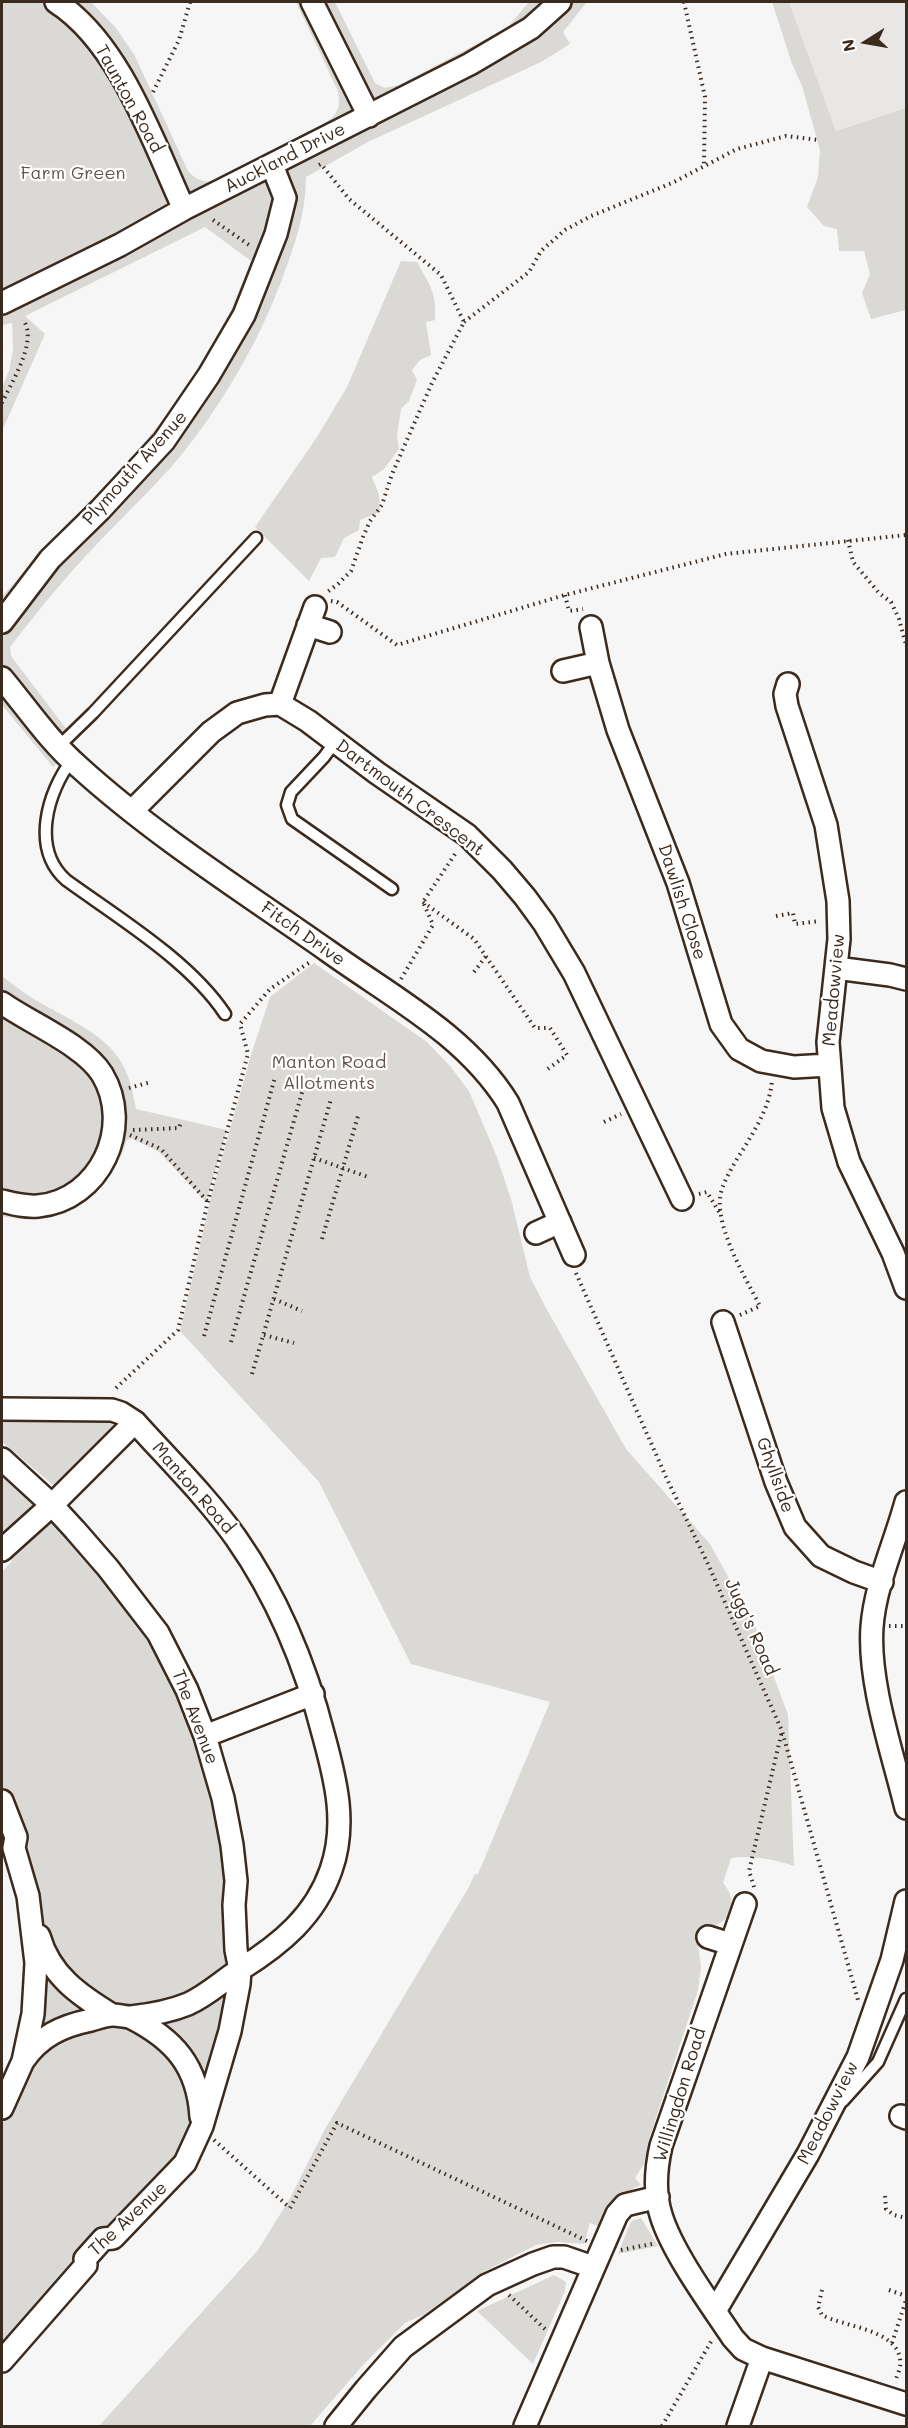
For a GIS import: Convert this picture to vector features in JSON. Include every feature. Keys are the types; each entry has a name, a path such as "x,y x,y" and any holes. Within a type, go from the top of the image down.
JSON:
{"street":[{"name":"Taunton Road","path":"56,2 88,27 100,44 138,108 184,209"},
{"path":"312,2 369,116"},
{"name":"Auckland Drive","path":"2,303 120,245 184,209 369,116 516,38 560,2"},
{"name":"Plymouth Avenue","path":"2,622 50,559 100,510 164,441 209,375 244,315 280,220 284,192 273,165"},
{"path":"132,811 224,721 255,707 280,704 311,616 330,632"},
{"name":"Dawlish Close","path":"591,627 598,663 628,759 678,882 721,1024 739,1049 749,1056 773,1065 794,1067 828,1065"},
{"path":"563,671 598,663"},
{"name":"Fitch Drive","path":"2,678 65,754 132,811 451,1037 474,1058 508,1103 574,1255"},
{"name":"Meadowview","path":"788,684 785,694 790,718 816,790 826,825 834,871 839,919 829,1021 828,1065 833,1108 844,1149 890,1246 906,1288"},
{"name":"Dartmouth Crescent","path":"280,704 303,717 467,835 525,897 563,953 608,1040 682,1199"},
{"path":"836,968 906,979"},
{"path":"2,1003 56,1036 93,1063 110,1091 114,1106 115,1127 103,1162 92,1179 78,1191 57,1202 38,1206 21,1206 2,1201"},
{"path":"536,1233 560,1222"},
{"name":"Ghyllside","path":"723,1322 776,1482 795,1527 821,1556 882,1582"},
{"path":"2,1409 108,1410 121,1413 135,1422 52,1505 2,1550"},
{"name":"Manton Road","path":"135,1422 216,1512 237,1540 282,1617 313,1694 338,1795 339,1821 335,1857 322,1890 300,1924 262,1956 240,1970"},
{"name":"The Avenue","path":"2,1459 52,1505 108,1568 158,1634 188,1690 205,1736 223,1798 232,1845 236,1881 234,1905 236,1950 240,1970 230,2031 206,2131 185,2163 113,2238 103,2239 85,2259 86,2265 2,2361"},
{"path":"906,1502 882,1582 872,1627 874,1661 885,1722 906,1808"},
{"path":"205,1736 313,1694"},
{"path":"2,1802 16,1837 14,1848 39,1939 54,1968 78,1993 121,2016 151,2028 169,2042 186,2062 198,2090 206,2131"},
{"path":"2,2108 23,2061 33,2014 35,1940 28,1896"},
{"name":"Willingdon Road","path":"750,1898 730,1944 661,2146 657,2171 660,2213 665,2227 737,2343 762,2358 900,2396"},
{"name":"Meadowview","path":"716,2311 827,2119 858,2057 892,1960 906,1901"},
{"path":"708,1936 730,1944"},
{"path":"23,2061 33,2048 53,2032 70,2024 177,2008 207,1994 240,1970"},
{"path":"525,2427 593,2267 610,2248 620,2209 632,2202 658,2197"},
{"path":"336,2427 403,2347 487,2285 553,2257 572,2259 593,2267"},
{"path":"738,2427 762,2358"}],"lane":[{"path":"225,1014 173,960 66,880 57,870 47,846 46,824 65,754 256,538"},
{"path":"335,742 291,792 287,805 288,812 292,819 392,890"},
{"path":"827,2119 878,2062 906,1999"}],"path":[{"path":"151,96 179,40 190,2"},
{"path":"684,2 705,97 704,165"},
{"path":"311,616 321,596 351,571 363,537 370,521 382,505 392,474 432,383 464,322 529,272 541,251 565,230 591,216 672,183 737,149 760,141 786,136 818,140"},
{"path":"310,166 321,164 349,199 441,275 464,322"},
{"path":"213,220 253,248"},
{"path":"2,404 25,354 29,330 25,323"},
{"path":"311,616 322,601 337,602 397,645 565,595 726,554 906,536"},
{"path":"848,540 853,562 879,593 891,602 899,619 906,645"},
{"path":"423,902 467,835"},
{"path":"423,902 474,939 535,1028 550,1028 567,1055 545,1071"},
{"path":"392,996 433,925 423,902"},
{"path":"776,915 793,913 795,924 839,919"},
{"path":"117,1388 178,1330 208,1201 248,1054 240,1024 270,989 313,960 323,948"},
{"path":"474,972 486,956"},
{"path":"720,1213 722,1189 771,1098 773,1065"},
{"path":"204,1336 274,1077"},
{"path":"128,1088 151,1082"},
{"path":"231,1342 303,1089"},
{"path":"252,1374 331,1099"},
{"path":"322,1239 358,1116"},
{"path":"115,1127 130,1130 179,1128 181,1122"},
{"path":"115,1127 160,1149 208,1201"},
{"path":"314,1158 368,1177"},
{"path":"682,1199 707,1192 720,1213 741,1270 760,1306 723,1322"},
{"name":"Jugg's Road","path":"574,1255 569,1258 782,1731 854,1989 869,2026"},
{"path":"274,1299 302,1311"},
{"path":"264,1335 294,1343"},
{"path":"750,1898 748,1870 782,1731"},
{"path":"206,2131 290,2208 337,2122 583,2239 610,2248 659,2242"},
{"path":"885,2196 886,2209 894,2215 906,2218"},
{"path":"822,2290 818,2307 822,2315 876,2334 892,2343 900,2358 900,2396"},
{"path":"889,2290 906,2298 892,2343"},
{"path":"506,2292 548,2332"},
{"path":"662,2427 714,2337"}],"shaded area":[{"path":"789,2 906,2 906,108 836,131"}],"green space":[{"name":"Farm Green","path":"2,2 91,2 116,28 135,56 188,171 199,179 215,181 323,124 338,110 337,89 296,2 335,2 375,83 384,88 399,85 507,28 529,2 587,2 563,32 570,44 541,62 368,142 306,177 302,217 281,282 254,343 221,400 174,464 75,568 10,647 11,656 67,730 68,753 53,767 2,705 2,597 38,555 135,454 179,400 198,371 231,310 251,261 205,227 25,316 45,334 2,431 2,387 9,371 13,350 12,323 2,325"},
{"path":"772,2 789,2 836,131 906,108 906,310 871,319 862,293 870,274 864,251 839,251 837,229 824,226 807,207 818,177 820,150 802,86 792,64"},
{"path":"401,261 417,262 434,296 435,320 426,322 431,355 420,360 412,370 417,380 409,401 401,409 397,435 399,449 384,469 372,477 379,494 380,512 360,520 359,530 344,538 335,557 321,558 309,581 255,527 317,437 347,387"},
{"name":"Manton Road Allotments","path":"314,963 427,1042 450,1066 469,1091 497,1157 511,1199 530,1277 546,1308 626,1449 710,1544 754,1623 788,1715 794,1866 763,1858 731,1858 723,1883 731,1898 730,1912 721,1923 705,1928 698,1945 701,1967 698,1990 650,2136 644,2164 635,2178 641,2185 615,2201 600,2227 590,2223 584,2244 557,2242 536,2245 483,2272 425,2314 405,2323 363,2365 310,2426 99,2426 258,2250 289,2200 325,2129 474,1875 478,1874 550,1702 411,1664 319,1482 180,1331 213,1189 270,997"},
{"path":"2,976 34,999 92,1033 111,1048 125,1069 136,1109 227,1130 206,1202 159,1152 131,1138 127,1140 119,1161 108,1179 95,1194 80,1205 63,1214 45,1218 24,1219 2,1216"},
{"path":"2,1414 123,1419 59,1490 2,1442"},
{"path":"3,1475 33,1504 34,1512 9,1536 3,1533"},
{"path":"48,1523 58,1526 68,1535 146,1631 190,1716 220,1819 232,1943 228,1967 171,2006 118,2007 81,1990 45,1940 37,1890 14,1817 2,1789 2,1572 12,1561 7,1556"},
{"path":"44,1972 90,2009 44,2032 39,2027"},
{"path":"230,1987 208,2087 155,2021"},
{"path":"100,2025 131,2029 154,2040 185,2075 192,2115 186,2139 176,2158 66,2272 2,2346 2,2125 28,2069 58,2037"},
{"path":"641,2218 658,2246 618,2254 631,2221"},
{"path":"554,2275 566,2282 565,2291 533,2364 477,2311"}]}
